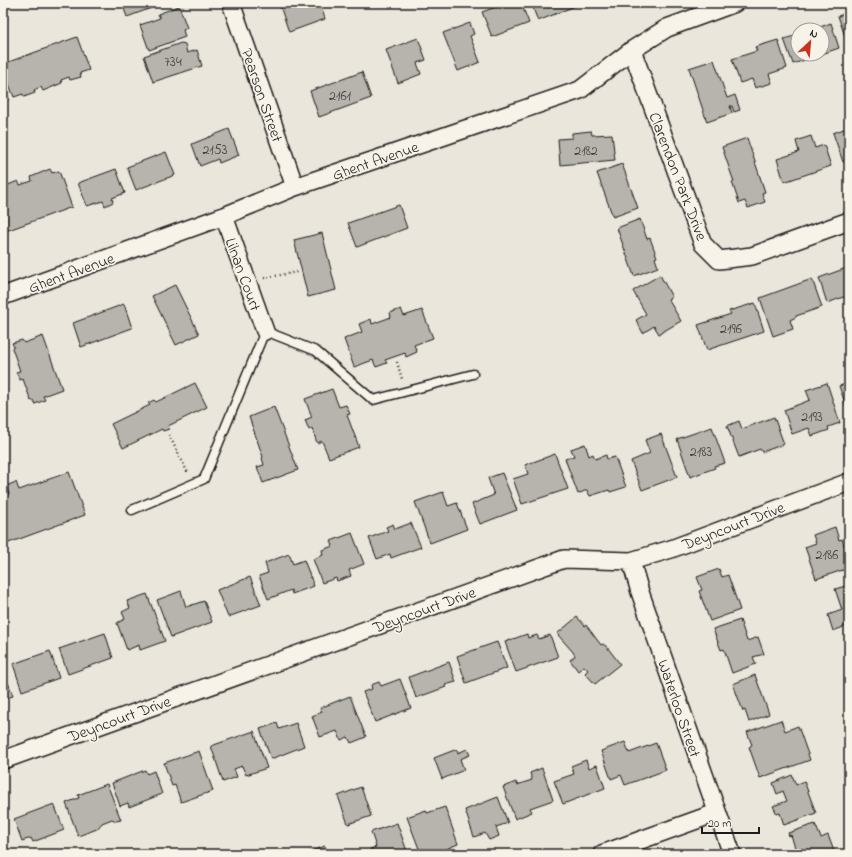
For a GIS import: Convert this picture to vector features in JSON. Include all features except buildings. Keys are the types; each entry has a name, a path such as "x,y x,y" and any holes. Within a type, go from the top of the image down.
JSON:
{"street":[{"name":"Pearson Street","path":"231,3 295,187"},
{"name":"Ghent Avenue","path":"3,296 224,216 295,187 580,90 632,50 667,28 735,3"},
{"name":"Clarendon Park Drive","path":"632,50 703,244 719,260 752,256 849,221"},
{"name":"Lilnan Court","path":"224,216 265,331"},
{"name":"Deyncourt Drive","path":"3,760 564,558 631,562 671,549 849,482"},
{"name":"Waterloo Street","path":"631,562 716,813 732,854"},
{"path":"602,854 716,813"}],"lane":[{"path":"132,510 204,478 265,331 316,351 373,400 473,374"}],"path":[{"path":"247,282 297,272"},
{"path":"169,435 193,483"}]}
